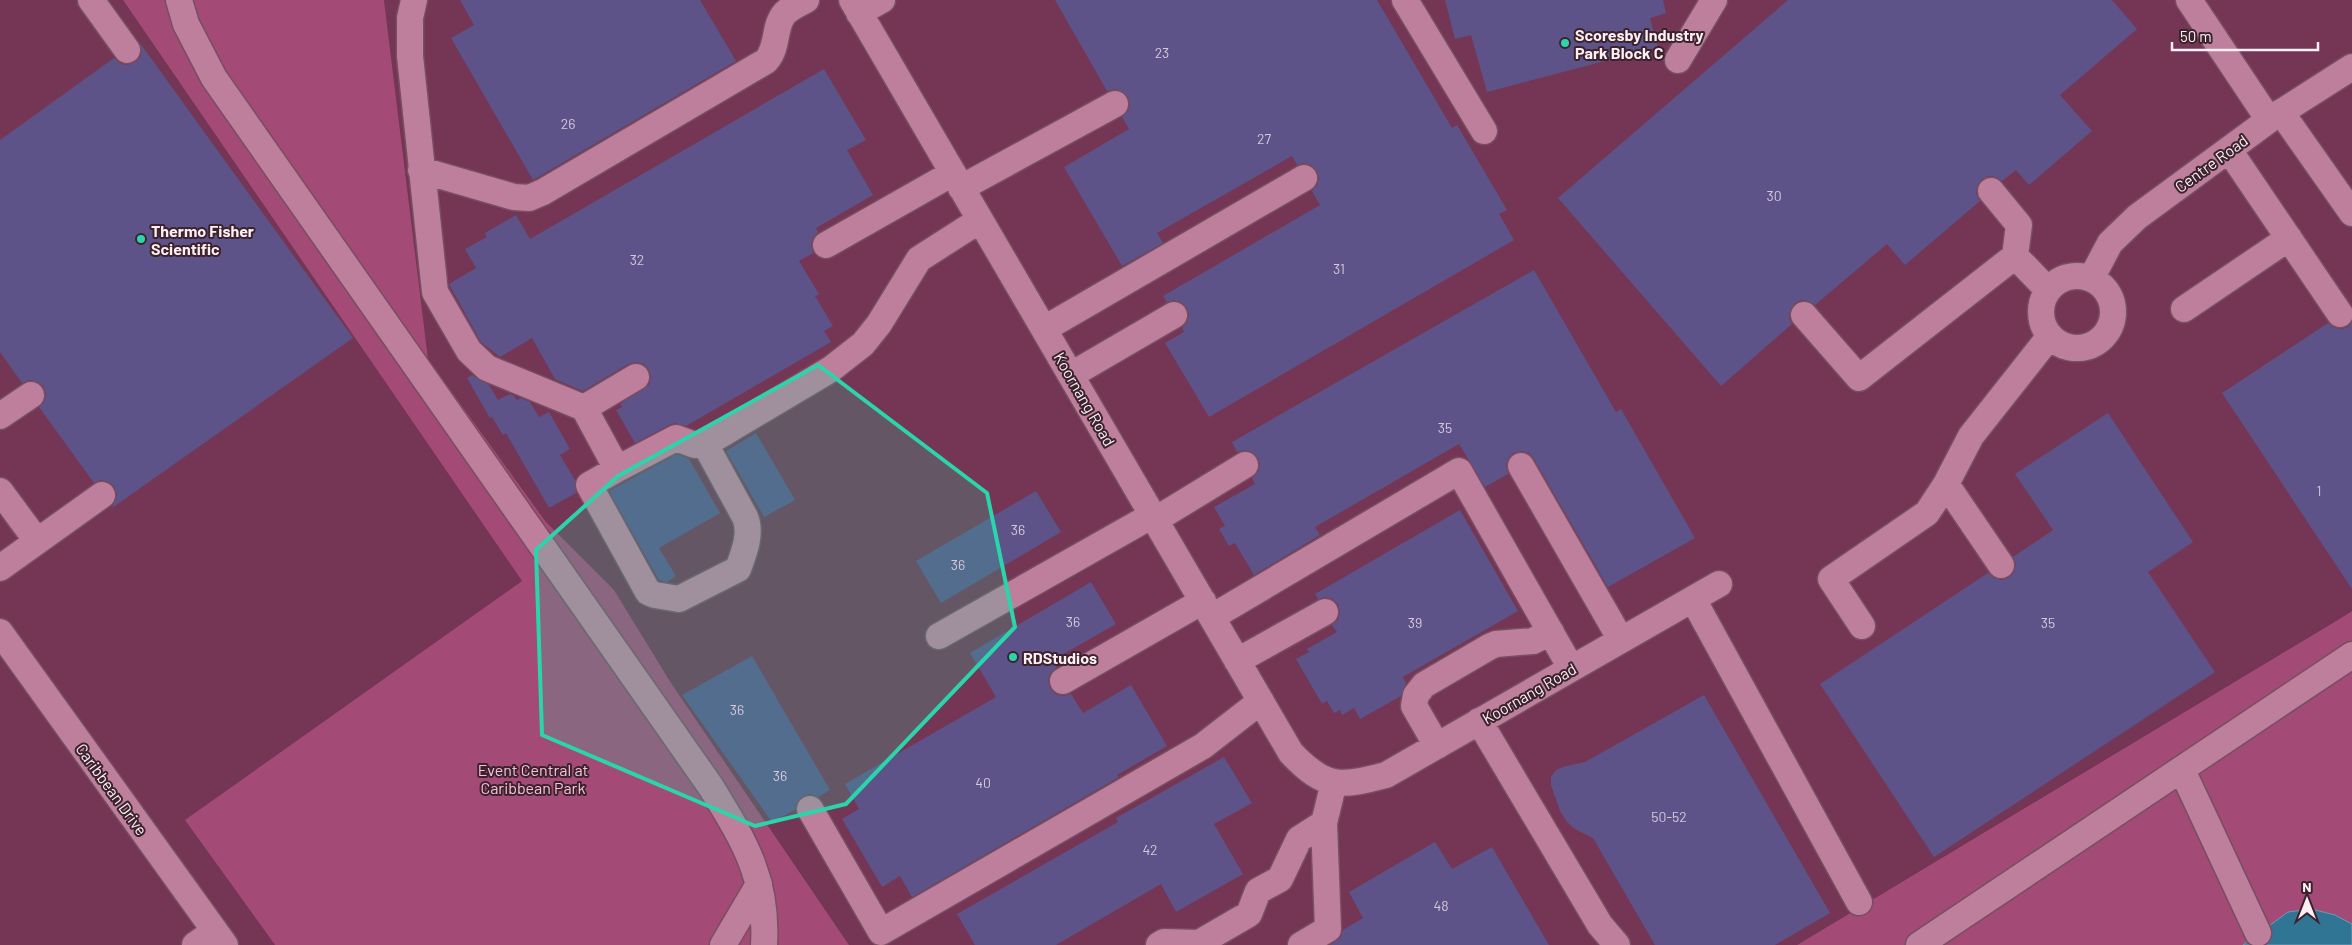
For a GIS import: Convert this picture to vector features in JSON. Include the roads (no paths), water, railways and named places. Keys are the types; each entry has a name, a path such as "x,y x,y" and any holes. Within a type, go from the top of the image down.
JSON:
{"street":[{"path":"91,0 126,50"},
{"path":"414,0 410,18 410,56 435,292 469,351 487,368 584,408 617,469"},
{"path":"421,170 514,197 530,198 766,61 775,47 780,21 784,14 806,0"},
{"path":"856,6 882,0"},
{"path":"1405,0 1484,131"},
{"path":"1678,60 1714,0"},
{"path":"2189,0 2275,116 2352,213"},
{"path":"179,1 186,24 214,78 711,787 751,856 759,884 764,915 764,945"},
{"name":"Koornang Road","path":"856,6 1291,753 1307,770 1324,780 1343,784 1386,775 1719,584"},
{"name":"Centre Road","path":"2091,279 2101,256 2118,234 2275,116 2352,67"},
{"path":"826,246 1115,104"},
{"path":"2229,150 2340,314"},
{"path":"1044,329 1304,178"},
{"path":"1804,315 1859,378 2015,256 2019,225 1991,191"},
{"path":"705,444 749,525 748,534 738,569 679,599 662,597 648,592 590,485 676,438 695,445 705,444 831,369 873,334 919,259 980,220"},
{"path":"2184,308 2289,238"},
{"path":"2015,256 2048,290"},
{"path":"2079,276 2091,279 2101,285 2111,300 2113,318 2109,330 2096,343 2082,348 2058,344 2050,336 2043,324 2040,310 2048,290 2057,281 2079,276"},
{"path":"1071,375 1174,315"},
{"path":"1862,626 1831,579 1927,513 1946,484 1971,436 2050,336"},
{"path":"584,408 636,378"},
{"path":"0,416 31,395"},
{"path":"939,636 1154,518 1245,465"},
{"path":"1521,466 1621,640"},
{"path":"1063,681 1207,609 1459,471 1571,668"},
{"path":"1946,484 2001,565"},
{"path":"0,491 37,541"},
{"path":"0,568 102,495"},
{"path":"1693,599 1859,902"},
{"path":"1237,660 1325,612"},
{"name":"Caribbean Drive","path":"0,632 212,940"},
{"path":"1437,746 1414,706 1416,695 1424,685 1496,644 1533,641 1551,632"},
{"path":"1919,945 2182,770 2216,744 2352,655"},
{"path":"810,809 881,932 1203,746 1261,701"},
{"path":"1479,721 1600,925 1617,945"},
{"path":"2182,770 2258,933"},
{"path":"1301,945 1328,929 1324,823 1334,782"},
{"path":"1159,945 1164,942 1200,943 1249,914 1258,892 1280,878 1300,839 1324,823"},
{"path":"723,945 759,884"}],"water":[{"path":"2311,909 2335,915 2352,924 2352,945 2243,945 2288,912"}],"place":[{"name":"Scoresby Industry Park Block C","path":"1565,43"},
{"name":"Thermo Fisher Scientific","path":"141,239"},
{"name":"RDStudios","path":"1013,657"}],"park label":[{"name":"Event Central at Caribbean Park","path":"533,778"}]}
